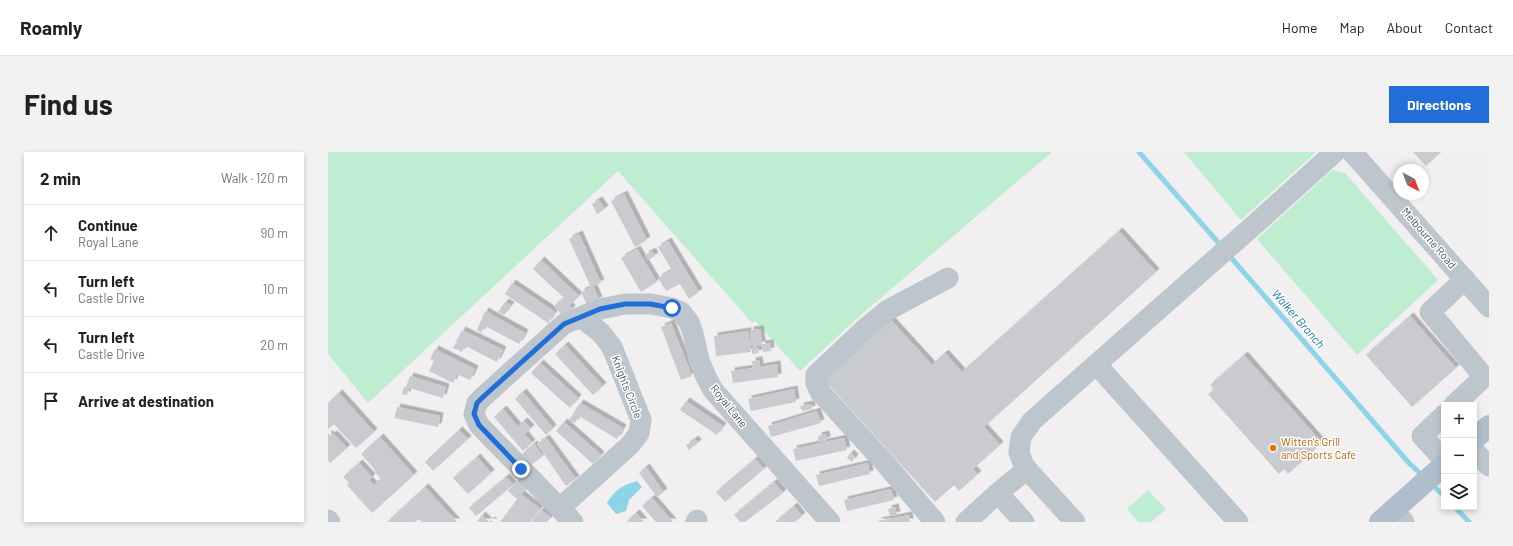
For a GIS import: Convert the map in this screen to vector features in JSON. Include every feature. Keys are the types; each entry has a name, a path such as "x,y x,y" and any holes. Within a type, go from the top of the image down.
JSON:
{"main road":[{"path":"1475,438 1489,426"},
{"path":"1396,514 1441,469"}],"street":[{"path":"1075,522 1024,466 1019,452 1021,437 1034,418 1254,225 1334,152"},
{"name":"Melbourne Road","path":"1352,152 1489,307"},
{"path":"935,522 884,462 820,392 816,383 816,375 866,328 888,310 948,278"},
{"path":"1458,402 1487,380 1430,312 1465,279"},
{"name":"Royal Lane","path":"566,515 479,425 474,414 477,403 564,324 600,309 625,304 650,304 672,308 681,312 689,322 694,333 699,360 713,390 830,522"},
{"name":"Knights Circle","path":"566,515 639,433 641,420 612,347 601,333 581,316"},
{"path":"1096,364 1238,522"},
{"path":"1441,418 1422,436 1441,457"},
{"path":"1477,454 1489,466"},
{"path":"966,522 1027,469"},
{"path":"998,493 1024,522"}],"green space":[{"path":"328,152 1052,152 863,313 800,371 755,321 752,323 618,171 368,403 328,354"},
{"path":"1184,152 1316,152 1241,220"},
{"path":"1332,170 1345,173 1438,280 1357,355 1257,239"},
{"path":"1148,490 1166,509 1151,522 1138,522 1127,509"}],"water":[{"path":"637,481 642,487 629,500 626,511 616,514 607,503 613,494 619,489"}],"building":[{"path":"1413,152 1441,152 1428,164 1424,164"},
{"path":"624,194 647,240 635,247 611,201"},
{"path":"599,200 605,209 597,214 592,204"},
{"path":"1119,231 1156,272 984,427 1000,445 973,469 978,474 959,491 954,485 935,502 824,380 891,320 932,365 945,353 962,372"},
{"path":"579,234 601,283 593,286 599,300 587,305 581,292 591,287 569,239"},
{"path":"668,241 699,292 689,299 680,284 666,291 658,278 672,270 658,247"},
{"path":"637,249 657,282 641,292 621,258"},
{"path":"652,251 655,256 648,260 645,255"},
{"path":"541,260 579,296 570,305 565,300 572,309 563,317 554,306 564,298 533,269"},
{"path":"512,283 555,312 548,323 505,294"},
{"path":"505,302 511,305 504,315 498,312"},
{"path":"485,311 525,333 519,344 485,326 481,333 477,330"},
{"path":"1410,316 1456,368 1412,407 1366,355"},
{"path":"671,323 692,376 681,380 661,327"},
{"path":"760,329 762,344 770,343 771,351 763,352 762,345 751,346 750,330"},
{"path":"462,330 503,350 497,362 456,341"},
{"path":"748,331 751,352 716,356 714,336"},
{"path":"456,342 465,346 462,352 453,348"},
{"path":"565,345 603,386 593,395 555,354"},
{"path":"752,347 758,347 759,353 752,354"},
{"path":"435,349 475,369 470,380 457,374 453,383 429,371 434,361 430,359"},
{"path":"1244,355 1322,443 1288,474 1284,469 1279,474 1208,394 1214,390 1210,385"},
{"path":"759,360 760,367 777,364 778,377 733,383 731,371 753,368 752,361"},
{"path":"540,363 578,398 570,408 531,373"},
{"path":"410,376 446,387 443,398 406,387"},
{"path":"404,387 409,388 407,395 402,394"},
{"path":"794,389 796,402 751,411 748,399"},
{"path":"523,392 553,428 546,435 515,399"},
{"path":"339,393 374,432 356,448 334,424 328,429 328,403"},
{"path":"686,401 723,426 717,435 680,410"},
{"path":"580,403 623,428 617,439 579,416 575,423 569,420"},
{"path":"811,404 812,409 802,411 800,406"},
{"path":"397,407 440,416 438,427 394,418"},
{"path":"503,409 532,443 523,451 494,417"},
{"path":"817,411 821,423 771,437 768,426"},
{"path":"524,421 531,428 525,434 518,426"},
{"path":"564,422 601,455 593,464 556,431"},
{"path":"459,430 468,439 433,471 425,462"},
{"path":"328,433 331,436 334,434 347,448 330,463 328,460"},
{"path":"826,434 827,440 819,442 818,436"},
{"path":"380,437 414,475 372,513 347,485 349,483 343,477 359,463 372,477 369,480 374,485 381,479 361,454"},
{"path":"546,438 576,479 566,486 537,444"},
{"path":"844,438 847,450 796,461 793,449"},
{"path":"695,439 698,443 689,450 686,445"},
{"path":"534,444 543,456 531,465 522,454"},
{"path":"850,453 855,457 852,462 847,458"},
{"path":"477,457 491,473 468,494 453,478"},
{"path":"755,459 764,469 725,502 716,492"},
{"path":"868,463 870,474 819,486 816,475"},
{"path":"646,467 664,492 657,497 639,473"},
{"path":"506,477 513,485 476,516 469,508"},
{"path":"517,481 526,489 517,499 508,491"},
{"path":"774,482 783,493 745,522 740,522 734,515"},
{"path":"425,487 457,522 422,522 419,519 415,522 387,522"},
{"path":"891,489 894,500 847,511 844,500"},
{"path":"521,494 540,509 530,522 500,522"},
{"path":"652,498 673,522 656,522 642,506"},
{"path":"794,506 802,516 795,522 775,522"},
{"path":"895,507 897,515 890,516 888,509"},
{"path":"541,510 551,517 547,522 531,522"},
{"path":"636,513 644,522 627,521"},
{"path":"482,515 489,522 477,521"},
{"path":"909,515 910,522 878,522 878,521"}],"waterway":[{"name":"Walker Branch","path":"1139,152 1223,248"},
{"name":"Walker Branch","path":"1228,254 1408,462 1423,476"},
{"name":"Walker Branch","path":"1430,483 1441,493"},
{"name":"Walker Branch","path":"1458,510 1469,522"}],"place":[{"name":"Witten's Grill and Sports Cafe","path":"1273,448"}],"route":[{"path":"521,469 479,425 474,414 477,403 564,324 600,309 625,304 650,304 672,308"}]}
